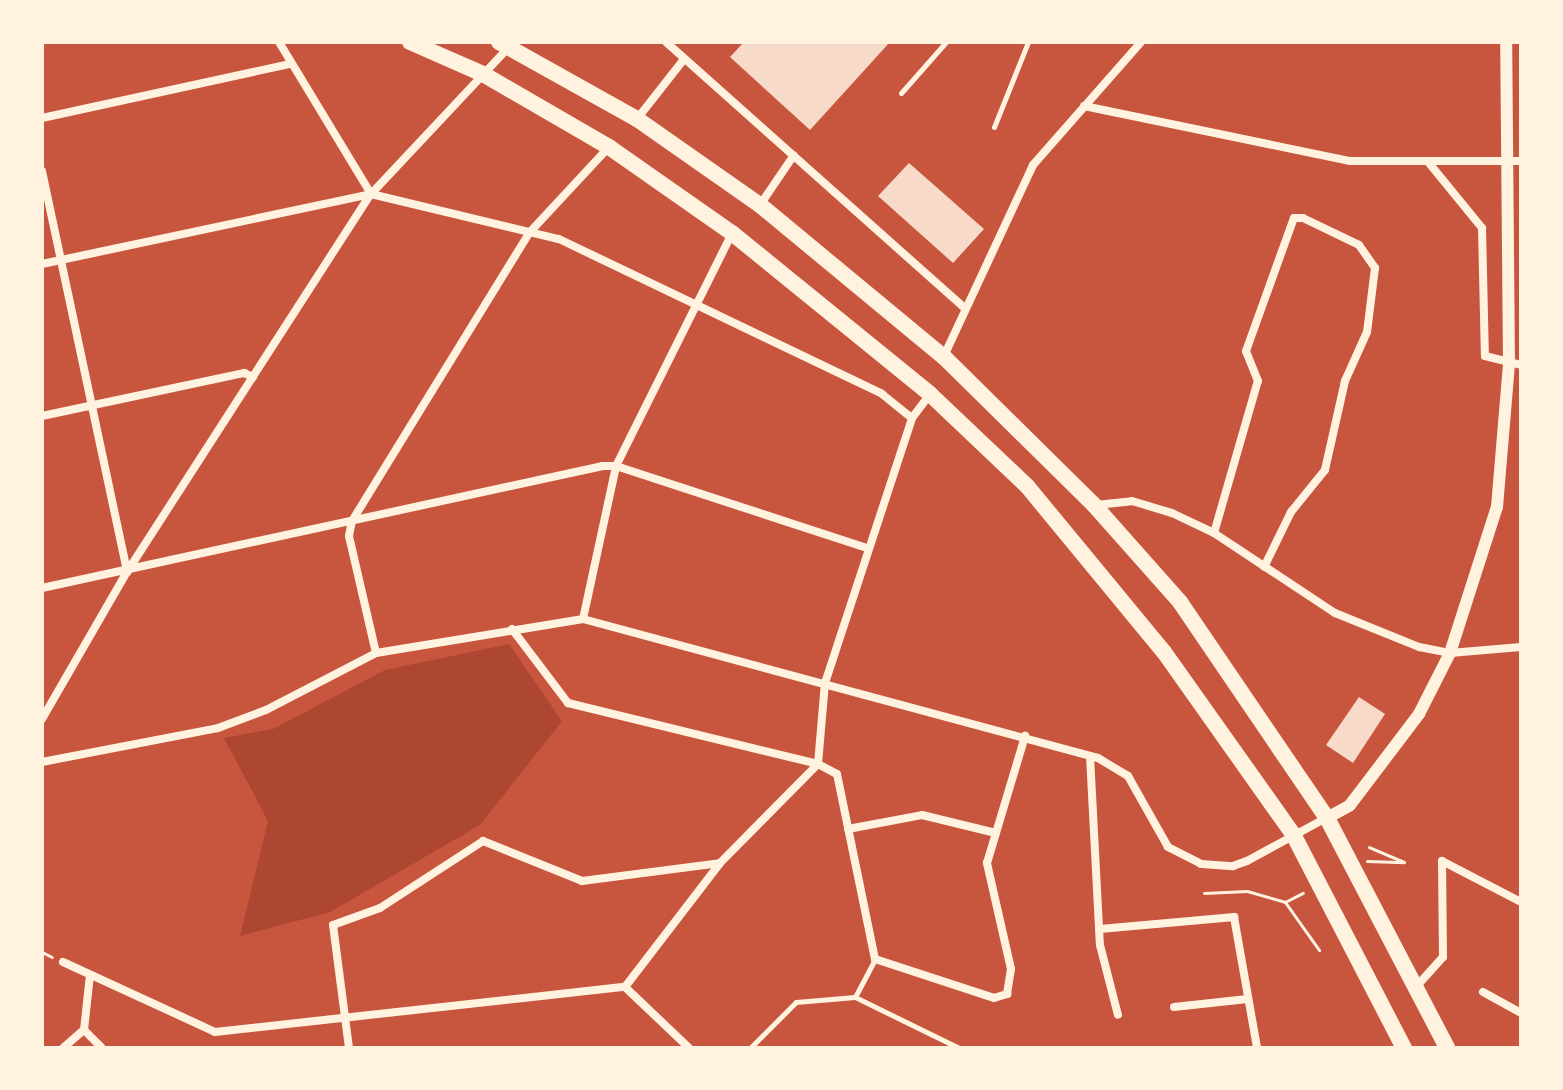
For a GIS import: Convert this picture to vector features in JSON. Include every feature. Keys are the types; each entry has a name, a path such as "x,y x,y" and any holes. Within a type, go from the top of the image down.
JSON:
{"main road":[{"path":"410,42 483,74 609,147 732,233 930,394 1027,486 1097,565 1293,834 1404,1048"},
{"path":"507,44 637,119 760,205 944,357 1094,505 1180,602 1327,818 1447,1048"}],"street":[{"path":"279,42 289,64 371,194"},
{"path":"666,42 965,308"},
{"path":"944,357 1033,165 1141,42"},
{"path":"42,762 218,728 266,710 376,653 583,619 1090,756 1128,776 1168,847 1201,864 1233,866 1350,805 1402,742 1450,653 1497,507 1515,365 1506,161 1506,42"},
{"path":"42,719 127,572 371,194 507,44"},
{"path":"637,119 684,59"},
{"path":"42,118 289,64"},
{"path":"1084,106 1321,157 1429,163 1521,161"},
{"path":"376,653 349,536 352,521 530,232 609,147"},
{"path":"760,205 794,155"},
{"path":"1429,163 1482,228 1485,356 1515,365"},
{"path":"42,171 127,572"},
{"path":"42,264 371,194 559,239 882,394 912,418"},
{"path":"1214,533 1258,381 1246,351 1294,218 1303,218 1359,245 1375,268 1367,332 1345,381 1325,470 1291,512 1264,567"},
{"path":"583,619 616,466 732,233"},
{"path":"42,416 244,373 253,377"},
{"path":"63,962 215,1032 625,987 720,863 818,764 825,683 912,418 930,394"},
{"path":"42,588 616,466 867,548"},
{"path":"1094,505 1132,501 1214,533 1264,567 1374,631 1450,653 1521,647"},
{"path":"512,629 568,703 818,764 837,774 875,959 994,998 1007,994 1011,969 987,863 1025,736"},
{"path":"1090,756 1100,929 1118,1015"},
{"path":"848,829 922,815 996,833"},
{"path":"349,1048 333,925 380,908 483,841 582,881 720,863"},
{"path":"1416,988 1443,957 1442,861 1521,902"},
{"path":"1100,929 1234,917 1257,1048"},
{"path":"63,1048 84,1030 90,975"},
{"path":"625,987 689,1048"},
{"path":"1483,992 1521,1013"},
{"path":"1174,1007 1248,999"},
{"path":"84,1030 102,1048"}],"lane":[{"path":"901,93 946,42"},
{"path":"994,127 1028,42"},
{"path":"855,997 875,959"},
{"path":"750,1048 796,1002 855,997 959,1048"}],"path":[{"path":"1369,847 1404,862 1369,861"},
{"path":"1204,893 1247,891 1285,902 1319,950"}],"shaded area":[{"path":"509,644 562,721 480,825 330,912 240,936 268,821 224,738 273,729 385,670"}],"building":[{"path":"744,42 890,42 810,130 730,57"},
{"path":"909,163 984,229 953,263 878,196"},
{"path":"1359,697 1385,714 1353,763 1326,745"}]}
